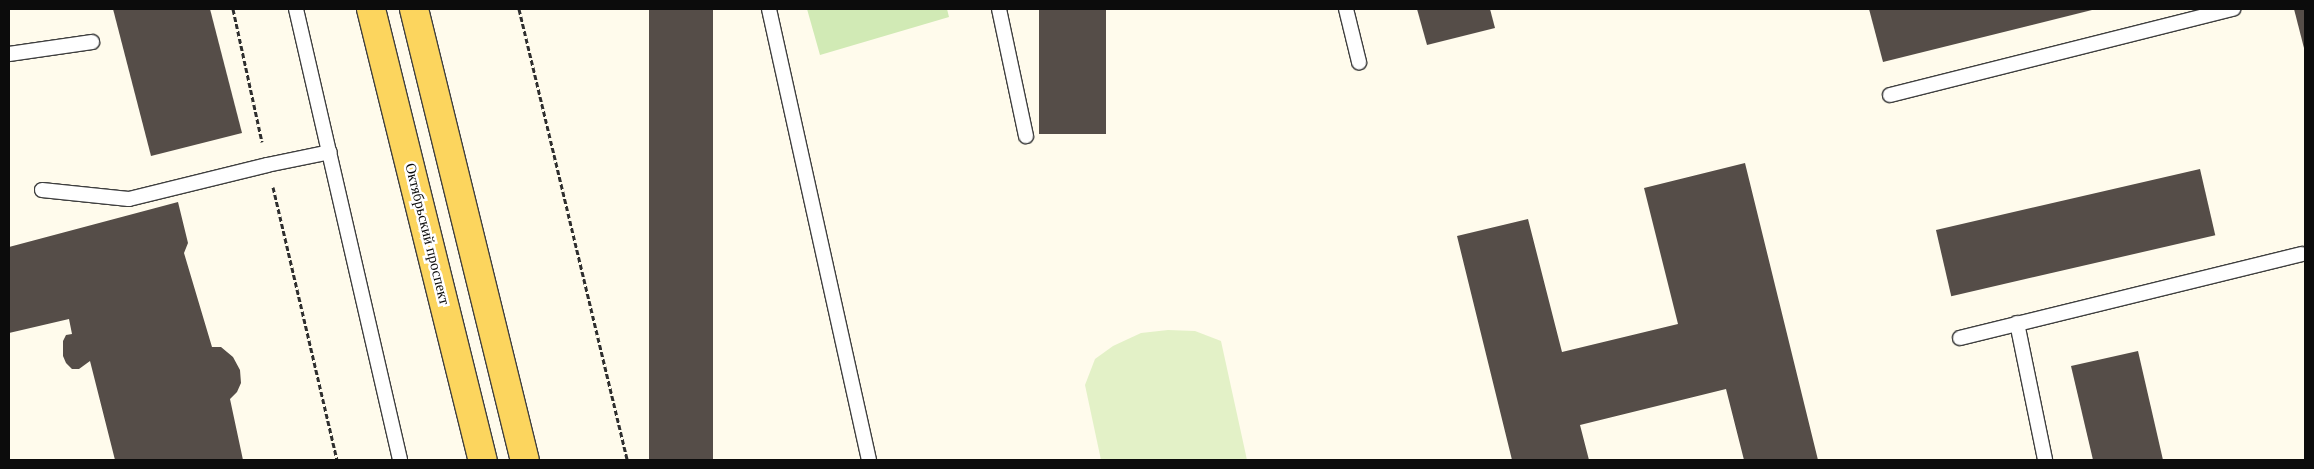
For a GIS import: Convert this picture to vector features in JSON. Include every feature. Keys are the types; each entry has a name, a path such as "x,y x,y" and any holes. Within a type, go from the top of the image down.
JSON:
{"main road":[{"name":"Октябрьский проспект","path":"371,9 483,460"},
{"path":"414,9 524,460"}],"lane":[{"path":"296,9 400,460"},
{"path":"769,9 869,460"},
{"path":"999,9 1026,136"},
{"path":"1346,9 1358,62"},
{"path":"1890,95 2233,9"},
{"path":"9,54 92,42"},
{"path":"42,190 129,199 267,165 330,152"},
{"path":"1960,338 2302,254"},
{"path":"2017,323 2046,460"}],"path":[{"path":"232,9 267,165 338,460"},
{"path":"519,9 627,460"}],"green space":[{"path":"807,9 947,9 949,17 820,55"},
{"path":"1168,330 1195,331 1221,341 1247,460 1101,460 1085,385 1095,359 1113,346 1141,333"}],"building":[{"path":"113,9 210,9 242,133 151,156"},
{"path":"649,9 713,9 713,460 649,460"},
{"path":"1039,9 1106,9 1106,134 1039,134"},
{"path":"1417,9 1490,9 1495,28 1427,45"},
{"path":"1869,9 2096,9 1883,62"},
{"path":"2294,9 2305,9 2305,52"},
{"path":"1745,163 1818,460 1744,460 1726,389 1580,425 1589,460 1512,460 1457,236 1528,219 1562,352 1678,324 1644,188"},
{"path":"2200,169 2215,235 1951,296 1936,230"},
{"path":"178,202 188,243 184,253 212,347 221,347 233,357 240,370 241,383 237,392 230,399 243,460 115,460 90,361 79,369 72,369 66,363 63,356 63,341 66,335 72,334 69,319 9,333 9,247"},
{"path":"2138,351 2163,460 2093,460 2071,366"}]}
